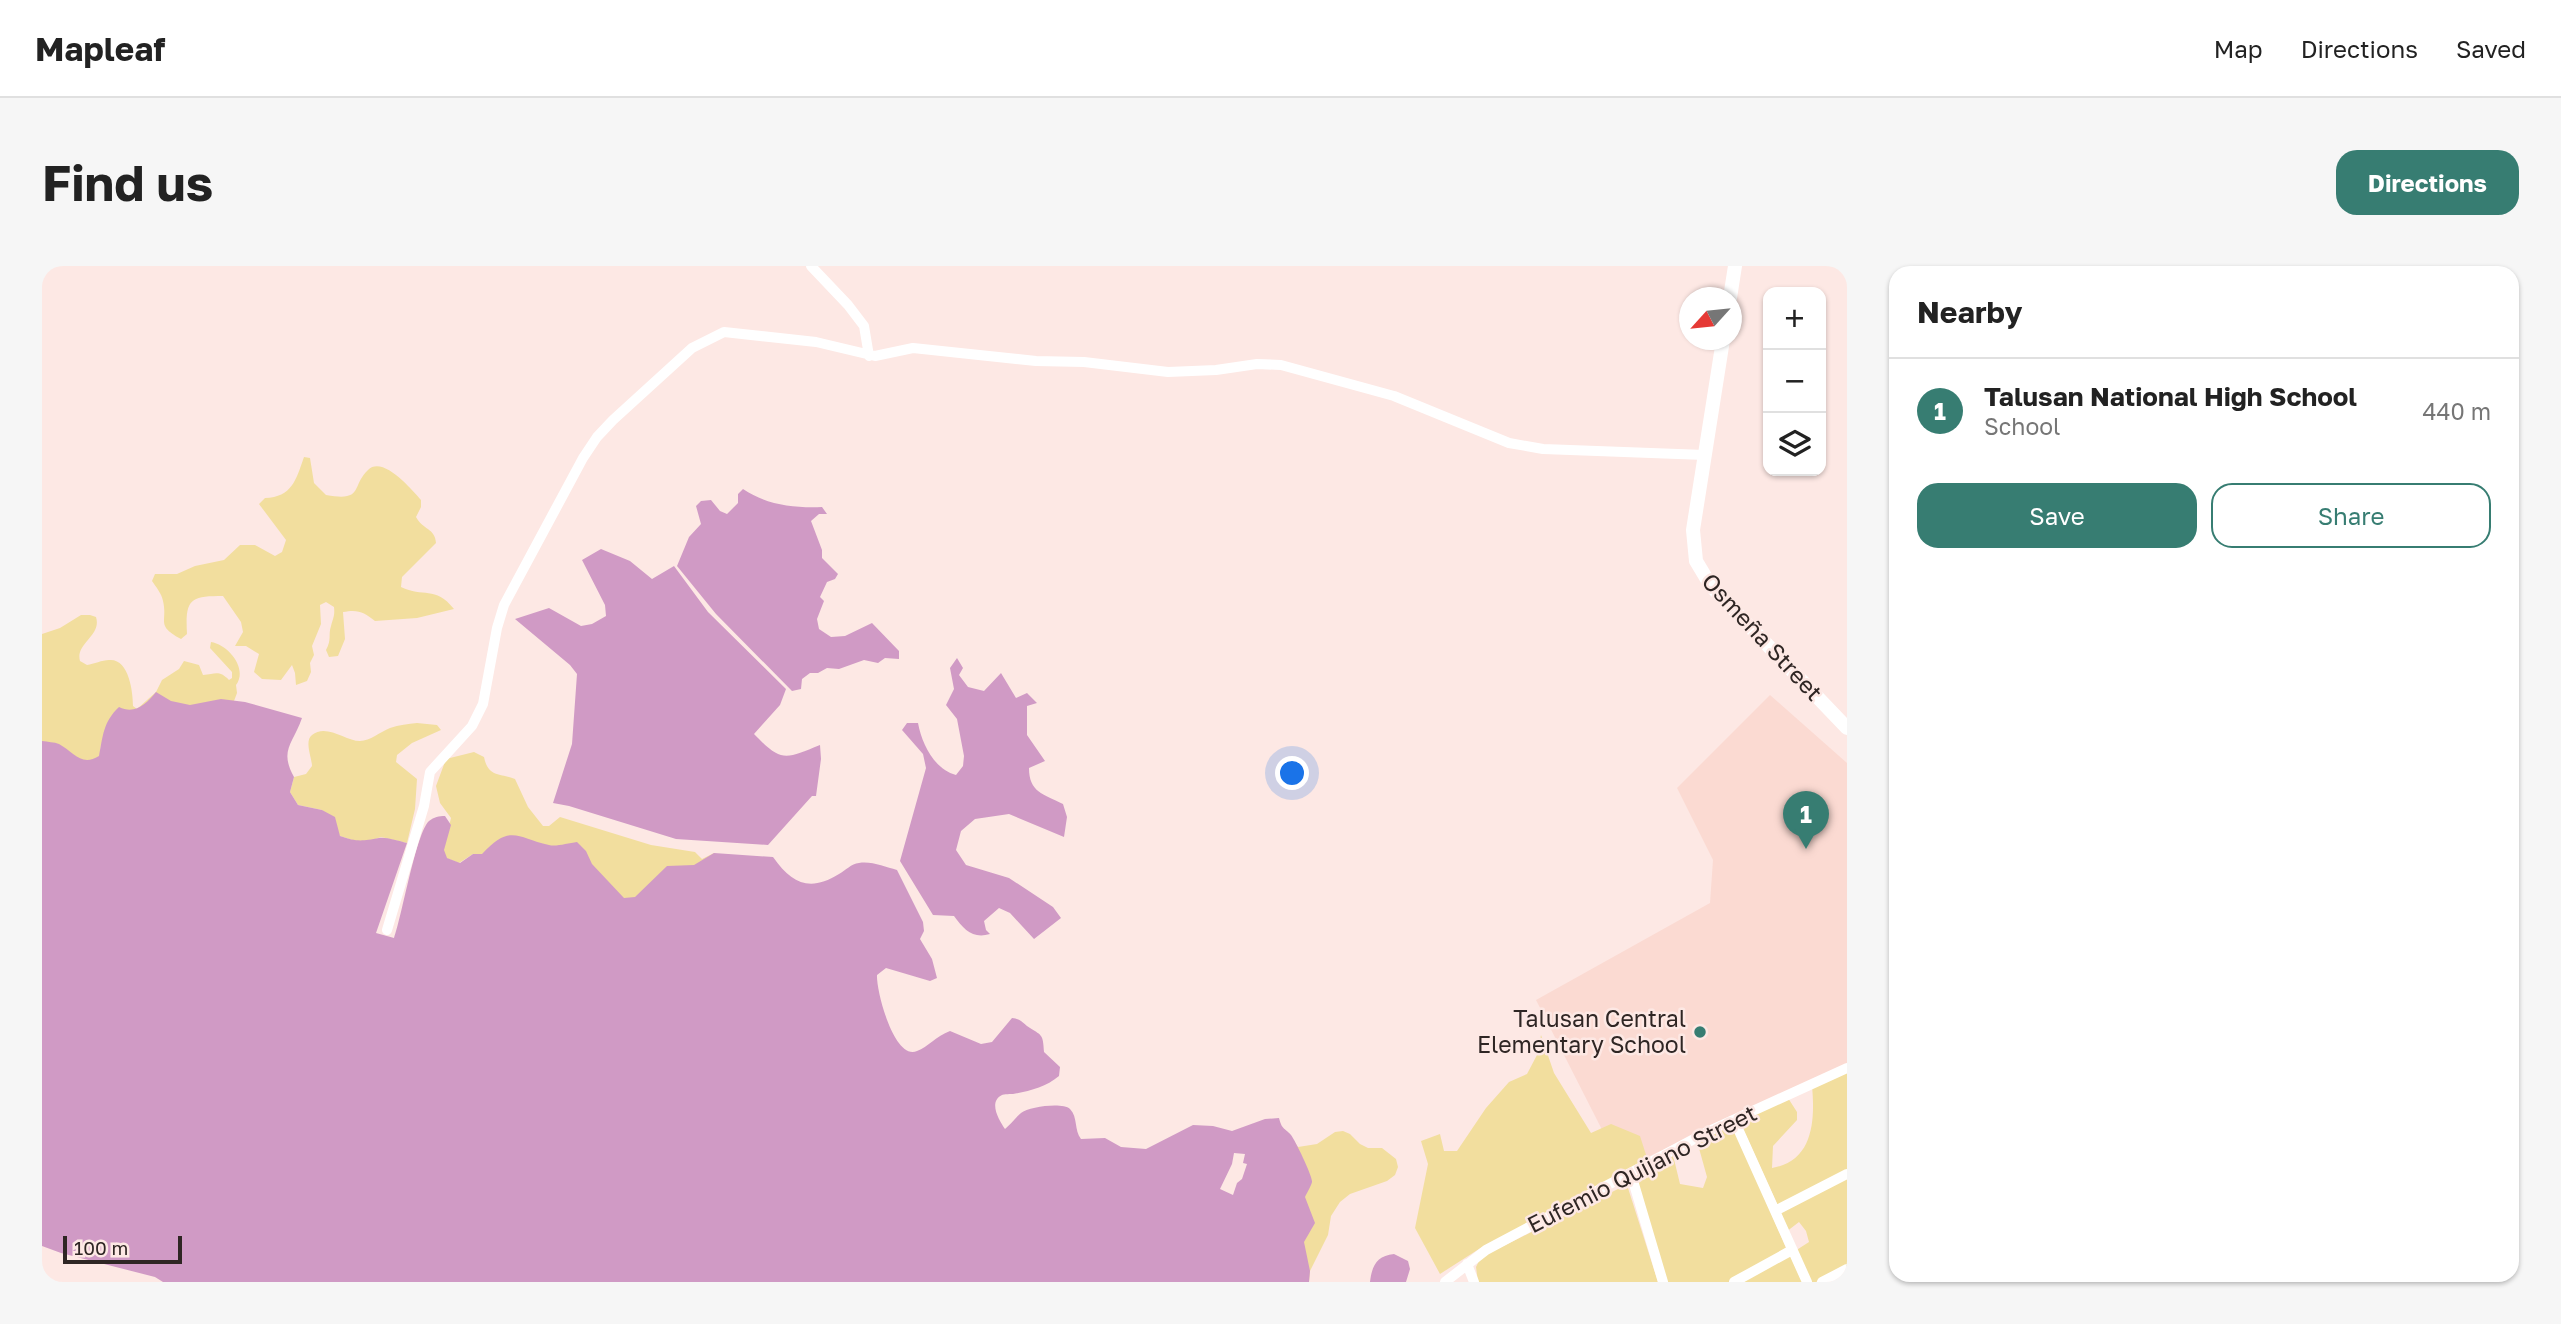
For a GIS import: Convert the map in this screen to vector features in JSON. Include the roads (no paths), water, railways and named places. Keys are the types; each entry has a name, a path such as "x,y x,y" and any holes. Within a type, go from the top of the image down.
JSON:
{"main road":[{"path":"1732,287 1735,266"},
{"name":"Osmeña Street","path":"1721,350 1693,530 1693,552 1699,568 1711,586 1738,617 1847,727"}],"street":[{"path":"811,266 864,326 869,356"},
{"path":"387,930 424,806 430,772 472,726 483,704 504,605 583,458 597,437 692,348 724,332 816,342 869,356 912,348 1036,361 1084,362 1168,372 1216,370 1257,364 1281,365 1394,396 1518,445 1636,454 1705,455"},
{"name":"Eufemio Quijano Street","path":"1445,1282 1486,1250 1734,1120 1847,1068"},
{"path":"1734,1120 1807,1282"},
{"path":"1631,1174 1663,1282"},
{"path":"1775,1211 1847,1174"},
{"path":"1734,1282 1792,1250"},
{"path":"1466,1264 1474,1282"},
{"path":"1822,1282 1847,1269"}],"place":[{"name":"Talusan National High School","path":"1806,849"},
{"name":"Talusan Central Elementary School","path":"1700,1032"}]}
